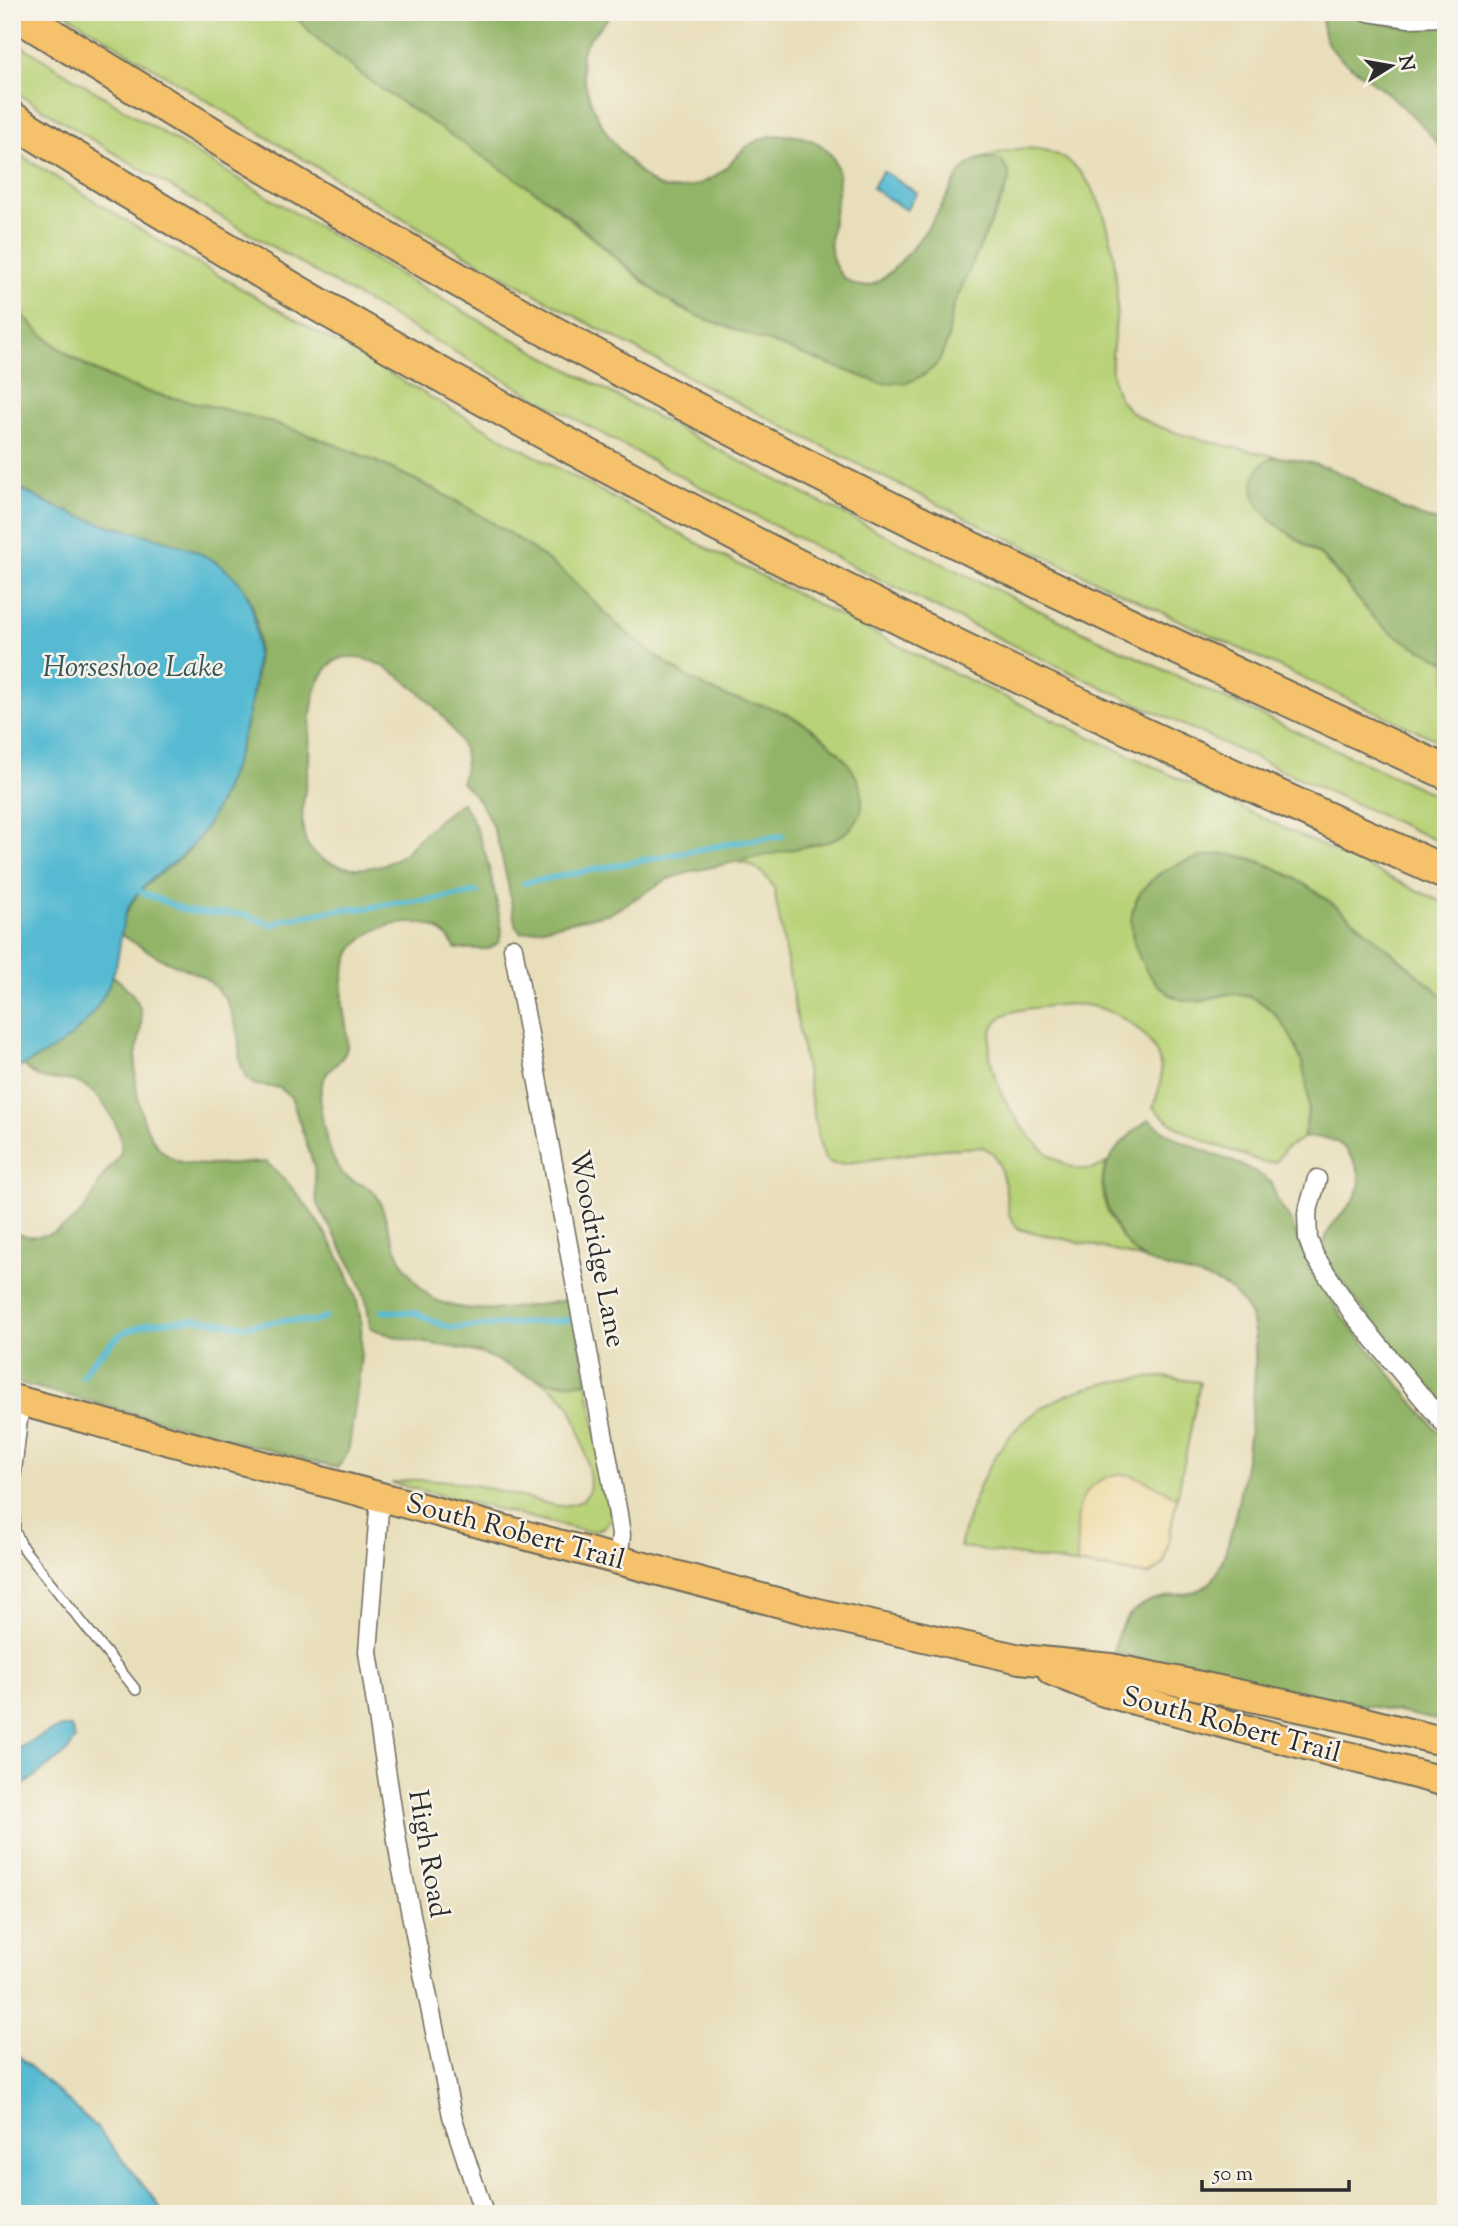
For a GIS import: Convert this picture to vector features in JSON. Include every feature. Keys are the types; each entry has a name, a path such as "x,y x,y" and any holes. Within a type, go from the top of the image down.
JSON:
{"highway":[{"path":"14,12 269,169 629,374 935,532 1211,664 1446,772"},
{"path":"12,120 182,225 327,309 566,444 702,517 916,626 1446,875"}],"main road":[{"name":"South Robert Trail","path":"19,1401 814,1612 1020,1659 1111,1668 1173,1680 1334,1714 1446,1742"},
{"name":"South Robert Trail","path":"1020,1659 1104,1692 1446,1782"}],"street":[{"path":"1369,12 1409,18 1446,17"},
{"name":"Woodridge Lane","path":"513,948 618,1514 621,1535 618,1561"},
{"path":"1317,1179 1307,1214 1308,1239 1314,1255 1353,1314 1446,1426"},
{"name":"High Road","path":"380,1497 368,1652 400,1860 452,2116 484,2214"}],"lane":[{"path":"19,1401 15,1531 23,1549 136,1690"}],"green space":[{"path":"63,12 290,12 374,84 532,187 647,285 679,308 880,383 892,384 923,376 939,361 955,301 1005,193 986,158 978,160 1002,152 1027,149 1039,149 1062,157 1085,178 1095,194 1103,211 1113,249 1117,305 1112,372 1119,397 1127,408 1139,417 1176,433 1278,457 1271,458 1270,520 1323,558 1377,621 1397,636 1446,662 1446,744 1011,540 690,378 386,209"},
{"path":"290,12 613,12 585,45 581,62 587,90 604,129 639,172 658,186 683,188 716,175 745,148 760,139 788,135 815,142 831,155 838,170 830,244 833,261 843,277 857,285 875,283 897,266 928,227 958,177 971,163 986,158 1001,160 1009,172 1009,181 952,309 948,340 939,361 932,369 914,380 880,383 695,315 664,298 554,204 374,84 323,44"},
{"path":"1324,12 1397,26 1446,26 1446,155 1403,107 1335,53 1324,35"},
{"path":"12,40 352,247 668,423 999,591 1446,800 1446,845 929,604 727,501 463,356 204,207 12,90"},
{"path":"12,150 169,247 511,443 714,552 937,665 1446,904 1446,998 1345,913 1288,874 1260,861 1234,855 1194,859 1157,875 1199,1002 1235,994 1260,1002 1272,1011 1291,1036 1303,1066 1308,1100 1303,1138 1285,1149 1276,1162 1264,1163 1205,1141 1164,1118 1153,1107 1161,1071 1153,1047 1146,1037 1115,1014 1091,1006 1069,1004 1017,1011 998,1020 990,1045 994,1071 1005,1099 1021,1126 1042,1148 1064,1164 1086,1169 1107,1162 1103,1190 1110,1219 1127,1243 1150,1261 1018,1229 1009,1215 999,1164 993,1153 983,1147 943,1149 833,1164 825,1159 818,1138 774,888 756,868 744,863 729,862 831,841 844,833 859,812 861,802 858,783 840,756 821,736 795,720 719,694 672,667 626,632 561,571 487,519 448,497 324,440 238,413 130,386 80,362 58,346 28,322 12,299"},
{"path":"12,301 55,345 109,378 148,392 263,420 338,446 435,490 489,520 563,572 627,634 674,668 723,695 788,715 816,732 852,769 862,797 861,812 850,829 831,841 694,871 668,879 611,913 521,933 516,927 505,869 493,829 485,810 461,783 465,764 464,752 444,718 406,681 363,658 344,658 328,667 321,676 311,711 303,810 303,829 309,847 323,859 340,866 377,866 402,855 462,802 483,848 502,930 499,942 489,949 456,949 436,928 424,924 390,925 364,937 355,947 344,972 343,1005 347,1047 342,1058 328,1072 321,1090 322,1117 332,1156 346,1177 376,1194 404,1265 426,1293 436,1300 467,1308 503,1309 572,1299 587,1382 559,1383 540,1379 479,1353 396,1337 370,1327 367,1304 358,1277 317,1204 314,1166 291,1097 280,1088 255,1085 246,1078 240,1062 238,1033 233,1016 225,998 210,982 160,958 120,934 134,900 144,888 191,848 214,812 247,722 258,658 257,629 252,605 243,587 219,564 174,543 73,514 12,483"},
{"path":"1278,457 1334,470 1408,512 1446,522 1446,662 1410,644 1377,621 1325,559 1265,514 1253,490 1255,476 1264,463"},
{"path":"1224,854 1254,860 1284,872 1313,890 1370,933 1446,998 1446,1411 1408,1367 1327,1259 1325,1240 1330,1229 1356,1196 1360,1183 1358,1168 1343,1146 1333,1140 1303,1138 1308,1112 1306,1082 1298,1052 1283,1024 1273,1012 1248,996 1225,995 1193,1001 1171,995 1151,977 1136,949 1132,927 1133,909 1152,880 1167,869 1185,862"},
{"path":"113,976 129,990 140,1008 136,1085 143,1117 157,1145 168,1156 191,1164 266,1162 313,1214 340,1258 357,1304 361,1340 349,1448 337,1468 12,1381 12,1232 46,1235 66,1226 90,1201 121,1151 120,1136 114,1121 91,1091 72,1081 41,1078 24,1065 66,1039 87,1019"},
{"path":"1149,1119 1178,1140 1242,1165 1272,1183 1276,1198 1291,1221 1309,1268 1345,1320 1446,1441 1446,1722 1113,1653 1120,1628 1133,1611 1163,1597 1204,1588 1211,1582 1221,1564 1239,1499 1254,1380 1253,1327 1246,1308 1236,1295 1208,1279 1159,1265 1133,1251 1119,1232 1106,1204 1103,1189 1108,1163 1124,1141"},
{"path":"534,1377 561,1383 587,1382 611,1517 604,1527 585,1531 392,1483 413,1480 455,1482 558,1506 581,1501 587,1495 590,1483 576,1421 561,1396"},
{"path":"1163,1377 1200,1382 1164,1564 1149,1575 960,1547 986,1472 1004,1443 1027,1419 1053,1401 1084,1388 1121,1380"}],"sand":[{"path":"1117,1474 1141,1479 1177,1497 1164,1564 1149,1575 1077,1564 1077,1522 1083,1498 1090,1488 1101,1480"}],"water":[{"path":"883,171 917,193 906,210 872,188"},
{"name":"Horseshoe Lake","path":"12,483 72,514 171,542 208,558 239,582 251,606 256,638 255,675 248,714 225,788 210,819 188,850 147,883 128,907 112,976 89,1018 63,1043 12,1072"},
{"path":"71,1727 75,1739 68,1751 12,1794 12,1752 50,1731"},
{"path":"12,2050 97,2128 156,2201 163,2214 12,2214"}],"waterway":[{"path":"524,883 782,836"},
{"path":"139,891 184,910 243,914 273,925 286,919 338,910 432,900 477,892"},
{"path":"382,1311 416,1313 453,1328 569,1320"},
{"path":"82,1376 89,1365 121,1334 150,1323 197,1319 245,1326 289,1320 313,1322 325,1317"}]}
